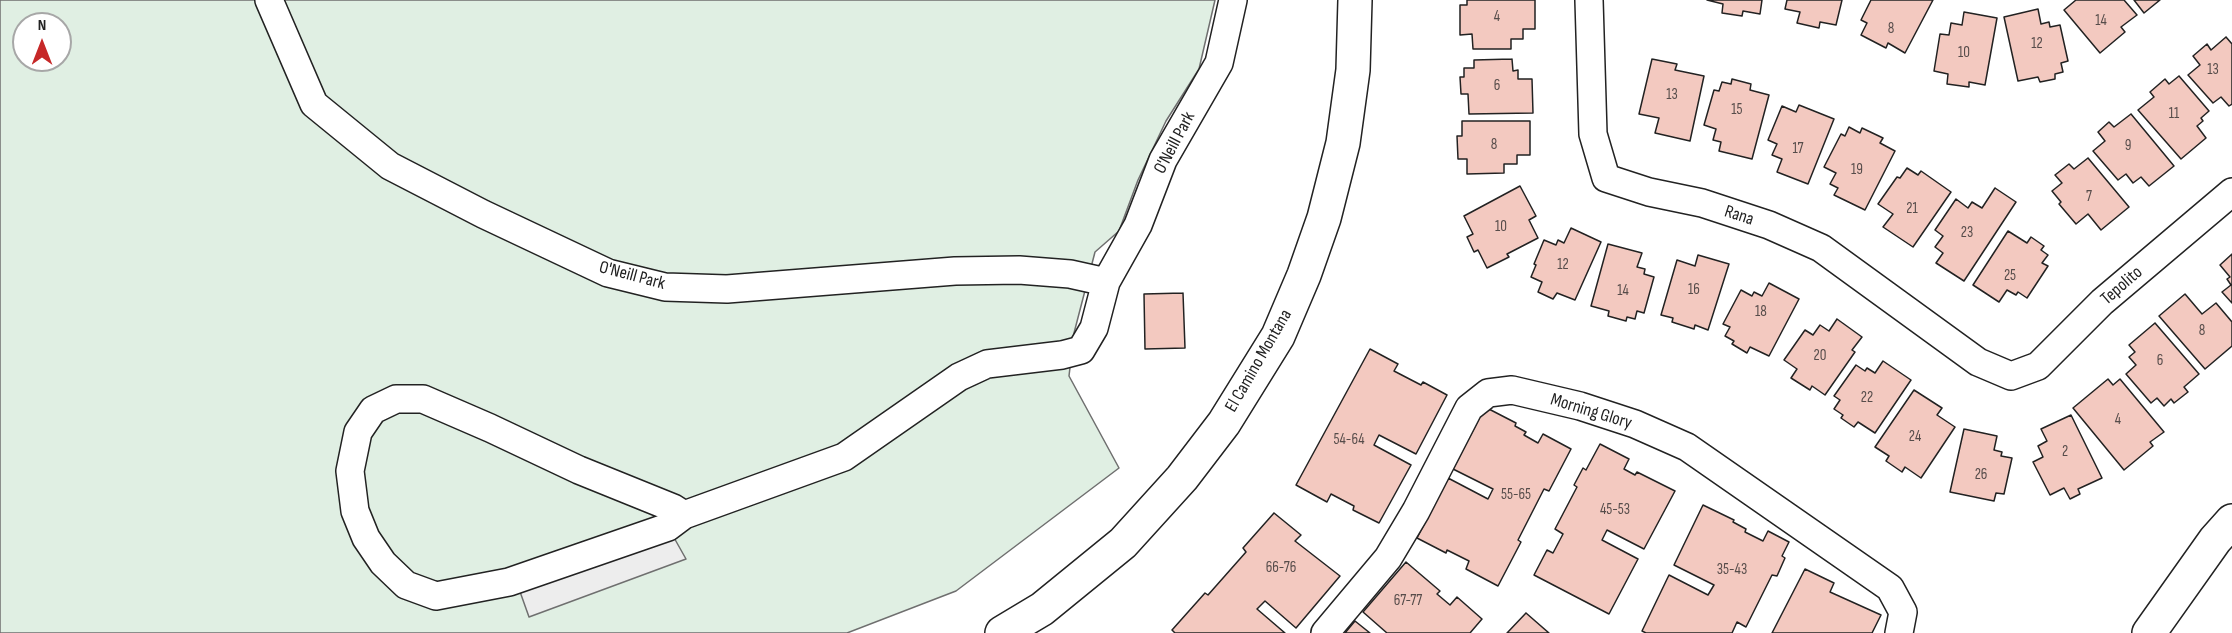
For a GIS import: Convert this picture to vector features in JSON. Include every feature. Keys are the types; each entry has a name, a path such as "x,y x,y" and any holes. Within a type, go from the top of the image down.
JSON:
{"street":[{"name":"O'Neill Park","path":"269,0 314,104 390,166 483,214 608,273 665,287 727,289 955,271 1020,270 1071,274 1106,282"},
{"name":"O'Neill Park","path":"684,515 844,458 959,377 987,364 1062,355 1082,350 1094,328 1106,282 1138,225 1163,160 1219,63 1233,0"},
{"name":"El Camino Montana","path":"1002,633 1042,609 1123,543 1182,478 1217,432 1278,336 1304,275 1324,218 1342,143 1353,70 1355,0"},
{"name":"Rana","path":"1589,0 1593,134 1606,177 1649,192 1702,203 1769,225 1821,248 1978,362 2011,376"},
{"name":"Tepolito","path":"2011,376 2038,366 2102,302 2232,192"},
{"name":"Morning Glory","path":"1325,633 1388,558 1416,511 1469,408 1488,393 1512,390 1580,406 1635,424 1687,447 1890,588 1903,612 1899,633"},
{"path":"396,399 423,399 579,470 673,508 684,515 668,527 509,582 436,596 406,585 383,563 366,538 356,511 350,471 358,432 373,410 396,399"},
{"path":"2149,633 2215,540 2232,521"}],"green space":[{"path":"0,0 1215,0 1199,69 1166,121 1138,180 1119,231 1095,252 1074,333 1069,376 1119,468 956,591 847,633 0,633"}],"shaded area":[{"path":"668,527 686,559 529,617 513,572"}],"building":[{"path":"1467,0 1535,0 1535,29 1523,29 1523,39 1511,39 1511,49 1473,49 1472,34 1460,35 1460,5 1467,5"},
{"path":"1707,0 1762,0 1760,14 1743,11 1742,16 1722,13 1723,4"},
{"path":"1787,0 1842,0 1836,25 1820,22 1819,28 1797,23 1800,12 1785,9"},
{"path":"1871,0 1933,0 1905,53 1888,43 1886,48 1861,35 1867,23 1861,20"},
{"path":"2076,0 2124,0 2137,15 2121,27 2125,32 2100,53 2064,10"},
{"path":"2134,0 2160,0 2144,13"},
{"path":"2038,9 2041,24 2049,22 2050,27 2060,25 2068,61 2061,63 2063,72 2055,74 2055,79 2040,82 2038,77 2018,81 2004,17"},
{"path":"1964,12 1997,18 1985,85 1969,82 1969,87 1947,84 1948,74 1934,71 1940,34 1949,35 1951,23 1962,25"},
{"path":"2226,37 2232,44 2232,104 2229,106 2221,97 2213,103 2188,75 2200,65 2193,56 2207,44 2211,50"},
{"path":"1512,59 1513,71 1518,70 1518,79 1532,79 1533,113 1469,114 1468,94 1461,94 1460,77 1464,77 1464,68 1474,68 1474,60"},
{"path":"1652,59 1677,64 1675,70 1704,76 1690,141 1655,133 1659,118 1639,114"},
{"path":"2179,76 2209,111 2201,118 2203,121 2197,126 2206,138 2181,159 2138,110 2154,97 2150,92 2165,79 2169,84"},
{"path":"1732,79 1751,84 1750,90 1769,95 1752,159 1719,151 1721,142 1713,140 1716,129 1704,125 1714,90 1719,91 1722,82 1731,84"},
{"path":"1799,105 1834,119 1808,184 1777,172 1782,159 1772,155 1777,144 1768,140 1782,106 1796,112"},
{"path":"2131,114 2174,166 2149,186 2141,177 2133,183 2126,174 2118,180 2093,151 2105,141 2098,132 2109,122 2114,127"},
{"path":"1462,121 1530,121 1530,155 1517,155 1517,164 1504,164 1504,173 1467,174 1467,159 1458,159 1457,136 1462,136"},
{"path":"1849,127 1860,133 1862,128 1883,138 1880,143 1895,151 1865,210 1834,195 1838,188 1830,184 1836,173 1824,167 1841,134 1845,136"},
{"path":"2088,158 2129,207 2101,230 2088,214 2076,224 2059,204 2061,202 2052,191 2062,183 2055,175 2069,164 2074,169"},
{"path":"1907,168 1918,175 1921,171 1951,192 1913,247 1883,227 1893,214 1878,204 1897,177 1900,178"},
{"path":"1520,186 1536,216 1529,220 1538,238 1507,254 1509,257 1487,268 1478,250 1474,252 1467,237 1473,234 1464,216"},
{"path":"1995,188 2016,202 1964,281 1936,263 1943,253 1935,247 1943,236 1935,230 1956,199 1968,208 1972,202 1982,208"},
{"path":"1571,228 1601,242 1575,300 1557,293 1553,299 1538,292 1542,282 1531,277 1536,265 1534,264 1544,240 1556,245 1558,240 1564,243"},
{"path":"2008,231 2027,243 2031,237 2044,246 2041,250 2048,255 2042,263 2048,266 2027,298 2018,292 2016,295 2007,290 1999,302 1973,285"},
{"path":"1608,244 1642,253 1637,267 1645,269 1644,274 1654,277 1644,313 1637,311 1635,319 1627,317 1626,321 1608,316 1609,311 1591,306"},
{"path":"2232,254 2232,303 2222,292 2231,285 2227,279 2230,277 2220,265"},
{"path":"1698,255 1729,264 1708,330 1695,325 1694,329 1672,322 1673,318 1661,315 1677,260 1695,266"},
{"path":"1769,283 1799,299 1769,356 1750,347 1747,353 1732,344 1734,341 1725,336 1730,327 1723,324 1741,290 1752,296 1754,292 1762,296"},
{"path":"1183,293 1185,348 1145,349 1144,294"},
{"path":"2185,294 2202,314 2216,303 2232,322 2232,346 2205,369 2159,316"},
{"path":"1837,319 1862,337 1852,350 1855,352 1825,395 1812,386 1810,390 1791,378 1797,369 1784,360 1805,330 1813,335 1820,325 1829,331"},
{"path":"2155,323 2199,374 2184,387 2188,392 2174,403 2171,399 2164,406 2157,398 2151,403 2126,374 2136,365 2129,357 2135,352 2129,345"},
{"path":"1370,349 1398,364 1394,371 1421,385 1423,382 1447,395 1416,454 1379,435 1374,445 1411,465 1379,523 1353,510 1354,506 1331,494 1327,502 1296,485"},
{"path":"1883,361 1911,380 1875,433 1858,422 1854,427 1841,418 1843,415 1834,409 1840,400 1834,396 1856,365 1865,371 1867,368 1875,373"},
{"path":"2108,379 2113,385 2120,379 2164,432 2150,442 2153,446 2124,470 2073,408"},
{"path":"1914,390 1942,408 1937,415 1955,427 1921,478 1905,467 1902,472 1886,461 1889,456 1875,447"},
{"path":"1485,407 1516,423 1515,426 1526,432 1524,435 1538,443 1543,434 1571,449 1549,491 1544,489 1518,540 1521,542 1498,586 1466,569 1469,561 1447,550 1446,553 1417,538 1448,478 1488,499 1493,489 1453,469"},
{"path":"2071,415 2102,478 2078,489 2080,494 2070,499 2064,488 2050,495 2033,462 2043,457 2038,446 2047,441 2041,429"},
{"path":"1964,429 1997,436 1994,450 2002,452 2001,456 2012,458 2004,494 1996,493 1994,501 1950,492"},
{"path":"1600,444 1629,459 1624,469 1635,475 1637,472 1675,491 1644,549 1607,530 1602,540 1638,559 1609,614 1534,575 1547,550 1553,553 1563,534 1555,529 1577,487 1574,485 1583,468 1586,470"},
{"path":"1703,505 1734,520 1733,522 1746,529 1745,532 1763,541 1768,531 1789,542 1782,556 1785,558 1777,576 1772,575 1746,627 1737,622 1732,633 1646,633 1642,631 1669,575 1708,595 1714,585 1674,565"},
{"path":"1274,513 1301,535 1295,541 1340,576 1296,628 1265,601 1257,609 1285,633 1175,633 1172,630 1205,593 1208,595 1246,552 1243,548"},
{"path":"1406,562 1440,591 1437,594 1450,605 1457,597 1482,619 1470,633 1387,633 1363,612"},
{"path":"1805,569 1834,583 1830,592 1881,615 1872,633 1772,633"},
{"path":"1526,613 1549,633 1507,633"},
{"path":"1355,621 1370,633 1345,633"}]}
